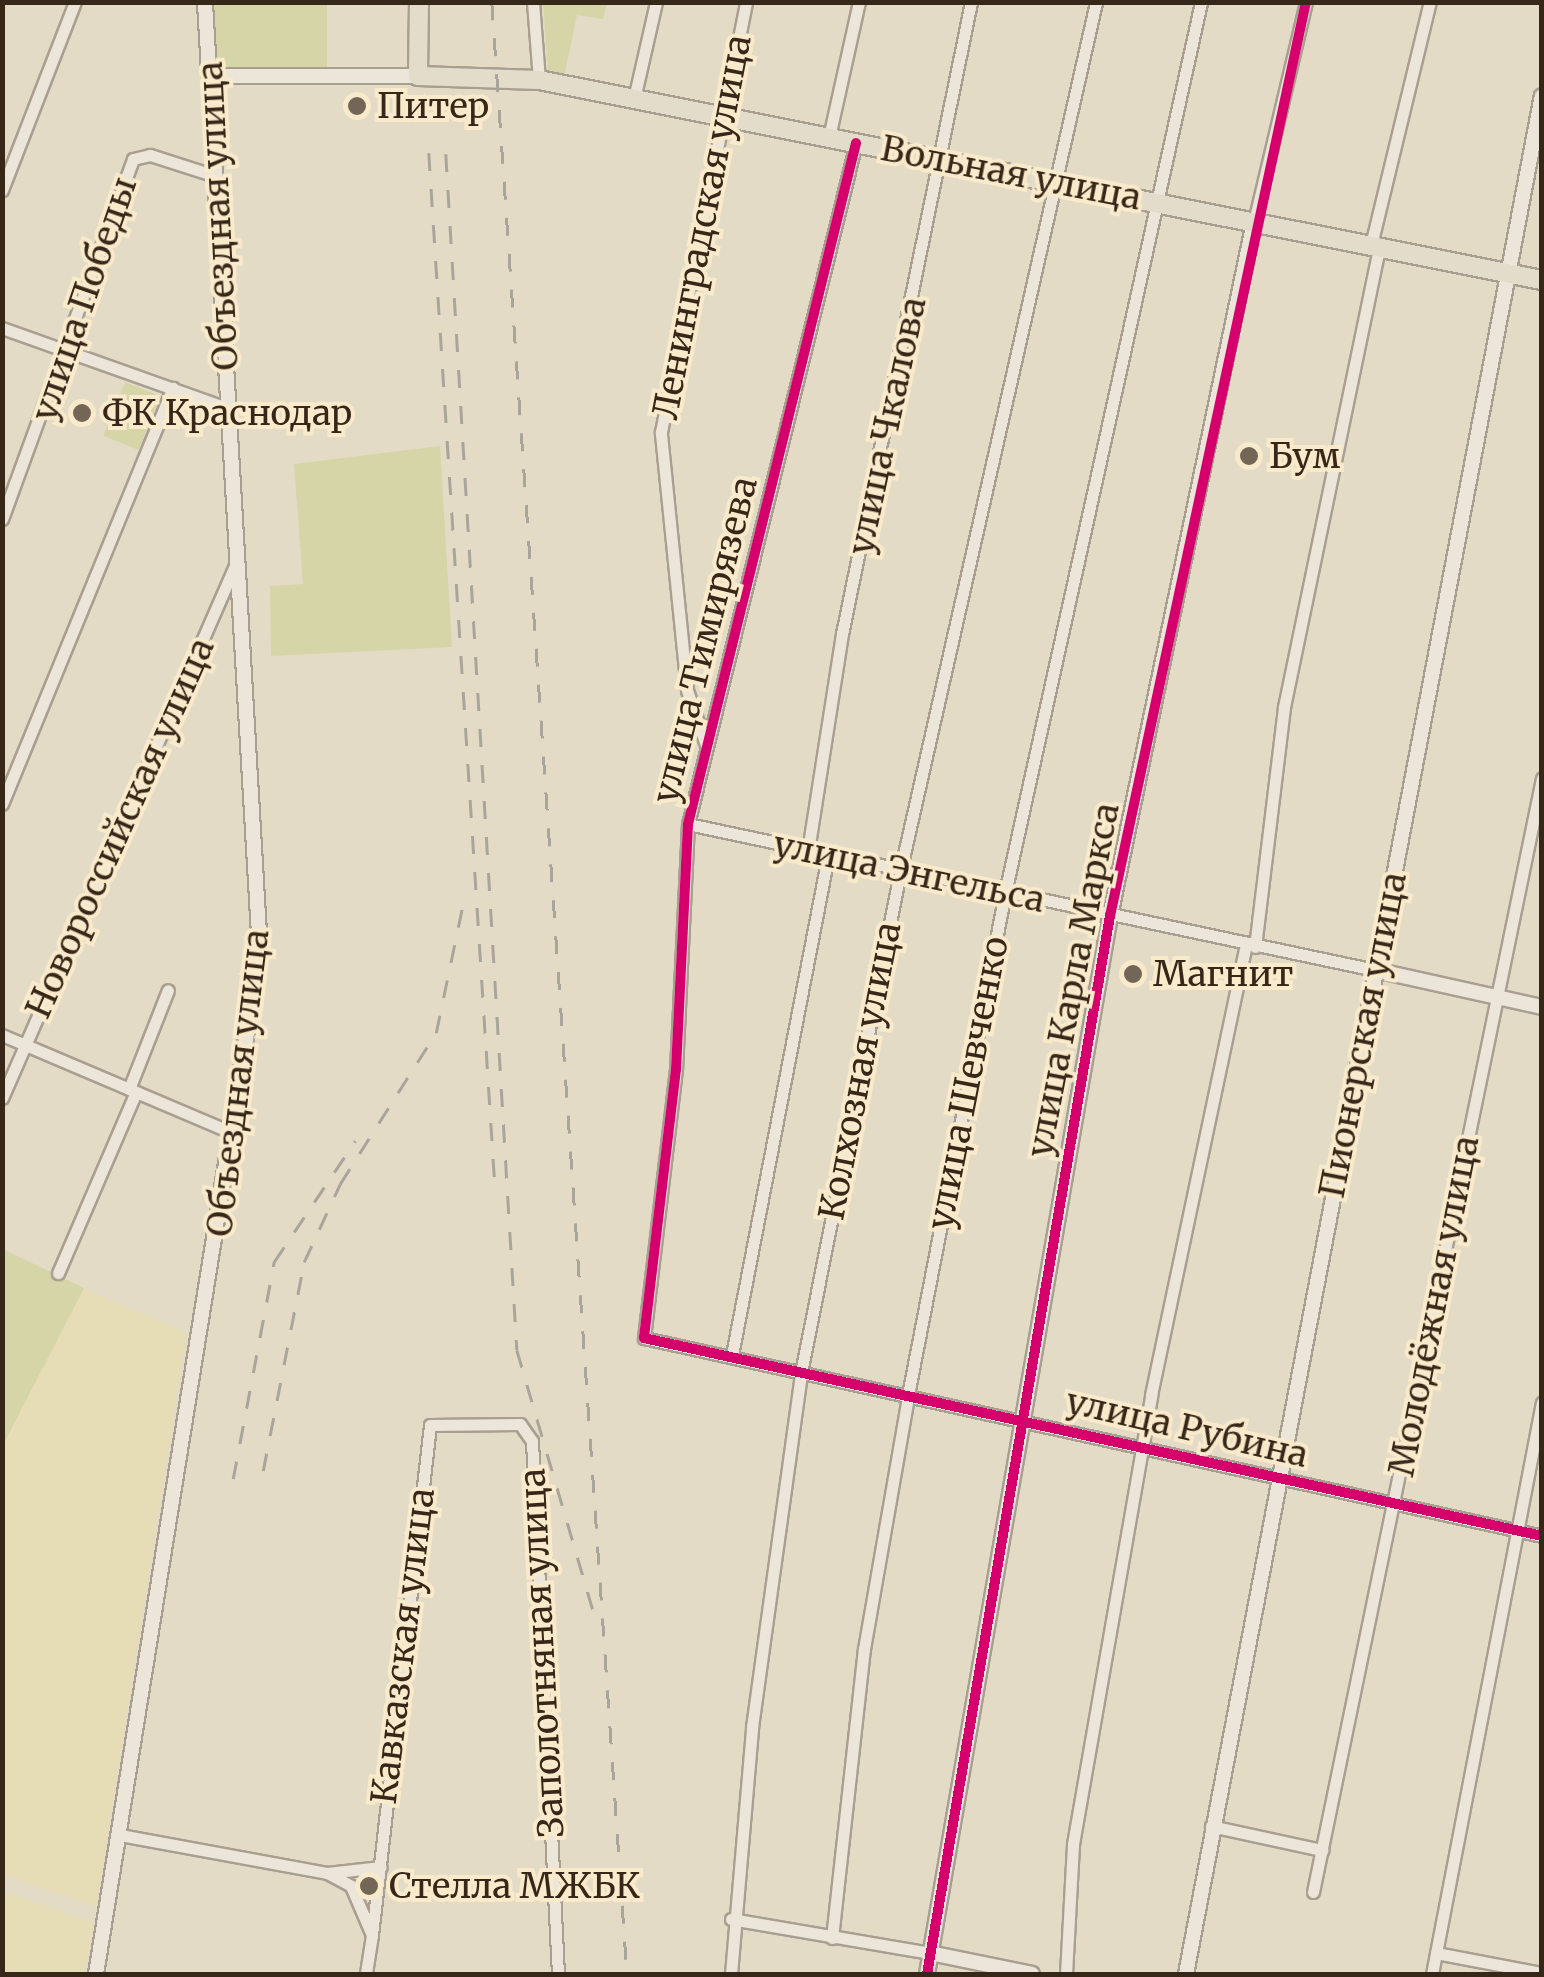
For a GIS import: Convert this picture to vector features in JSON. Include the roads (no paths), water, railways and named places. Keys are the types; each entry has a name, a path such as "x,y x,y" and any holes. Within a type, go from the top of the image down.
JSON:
{"main road":[{"path":"418,76 419,2"},
{"name":"Вольная улица","path":"418,76 538,80 1542,280"}],"street":[{"path":"2,190 75,2"},
{"name":"Объездная улица","path":"96,1974 235,1134 260,951 205,2"},
{"path":"533,2 538,80"},
{"path":"634,98 656,2"},
{"name":"Ленинградская улица","path":"707,747 687,690 661,432 719,116 746,2"},
{"path":"830,137 859,2"},
{"name":"улица Чкалова","path":"808,851 842,634 945,160 971,2"},
{"name":"Колхозная улица","path":"731,1974 731,1919 802,1368 900,872 1096,2"},
{"name":"улица Шевченко","path":"832,1938 864,1650 909,1390 1005,893 1201,2"},
{"name":"улица Карла Маркса","path":"927,1974 1110,916 1254,222 1306,2"},
{"path":"1066,1974 1073,1844 1144,1448 1250,946 1284,708 1375,246 1430,2"},
{"name":"Вольная улица","path":"209,76 418,76"},
{"name":"Пионерская улица","path":"1186,1974 1211,1826 1542,96"},
{"name":"улица Тимирязева","path":"644,1338 676,1069 688,824 856,143"},
{"name":"улица Победы","path":"2,519 70,351 134,159 150,155 216,176"},
{"path":"2,328 229,409"},
{"path":"2,804 173,388"},
{"name":"Новороссийская улица","path":"2,1098 238,558"},
{"name":"Молодёжная улица","path":"1313,1892 1397,1503 1542,778"},
{"name":"улица Энгельса","path":"688,824 1542,1007"},
{"path":"732,1355 828,856"},
{"path":"58,1273 168,990"},
{"path":"2,1036 235,1134"},
{"name":"улица Рубина","path":"644,1338 909,1390 1144,1448 1542,1536"},
{"path":"1432,1974 1542,1402"},
{"name":"Заполотняная улица","path":"430,1425 520,1424 532,1441 558,1974"},
{"name":"Кавказская улица","path":"366,1974 430,1425"},
{"path":"1211,1826 1322,1850"},
{"path":"120,1835 327,1873 381,1867"},
{"path":"327,1873 351,1886 372,1935"},
{"path":"731,1919 1032,1974"},
{"path":"1436,1953 1542,1973"}],"railway":[{"path":"492,2 627,1974"},
{"path":"429,153 495,1186"},
{"path":"446,154 517,1350 593,1610"},
{"path":"263,1471 304,1262 340,1184 436,1033 464,899"},
{"path":"233,1479 274,1262 355,1141"}],"place":[{"name":"Питер","path":"357,106"},
{"name":"ФК Краснодар","path":"82,413"},
{"name":"Бум","path":"1249,456"},
{"name":"Магнит","path":"1133,974"},
{"name":"Стелла МЖБК","path":"369,1886"}]}
